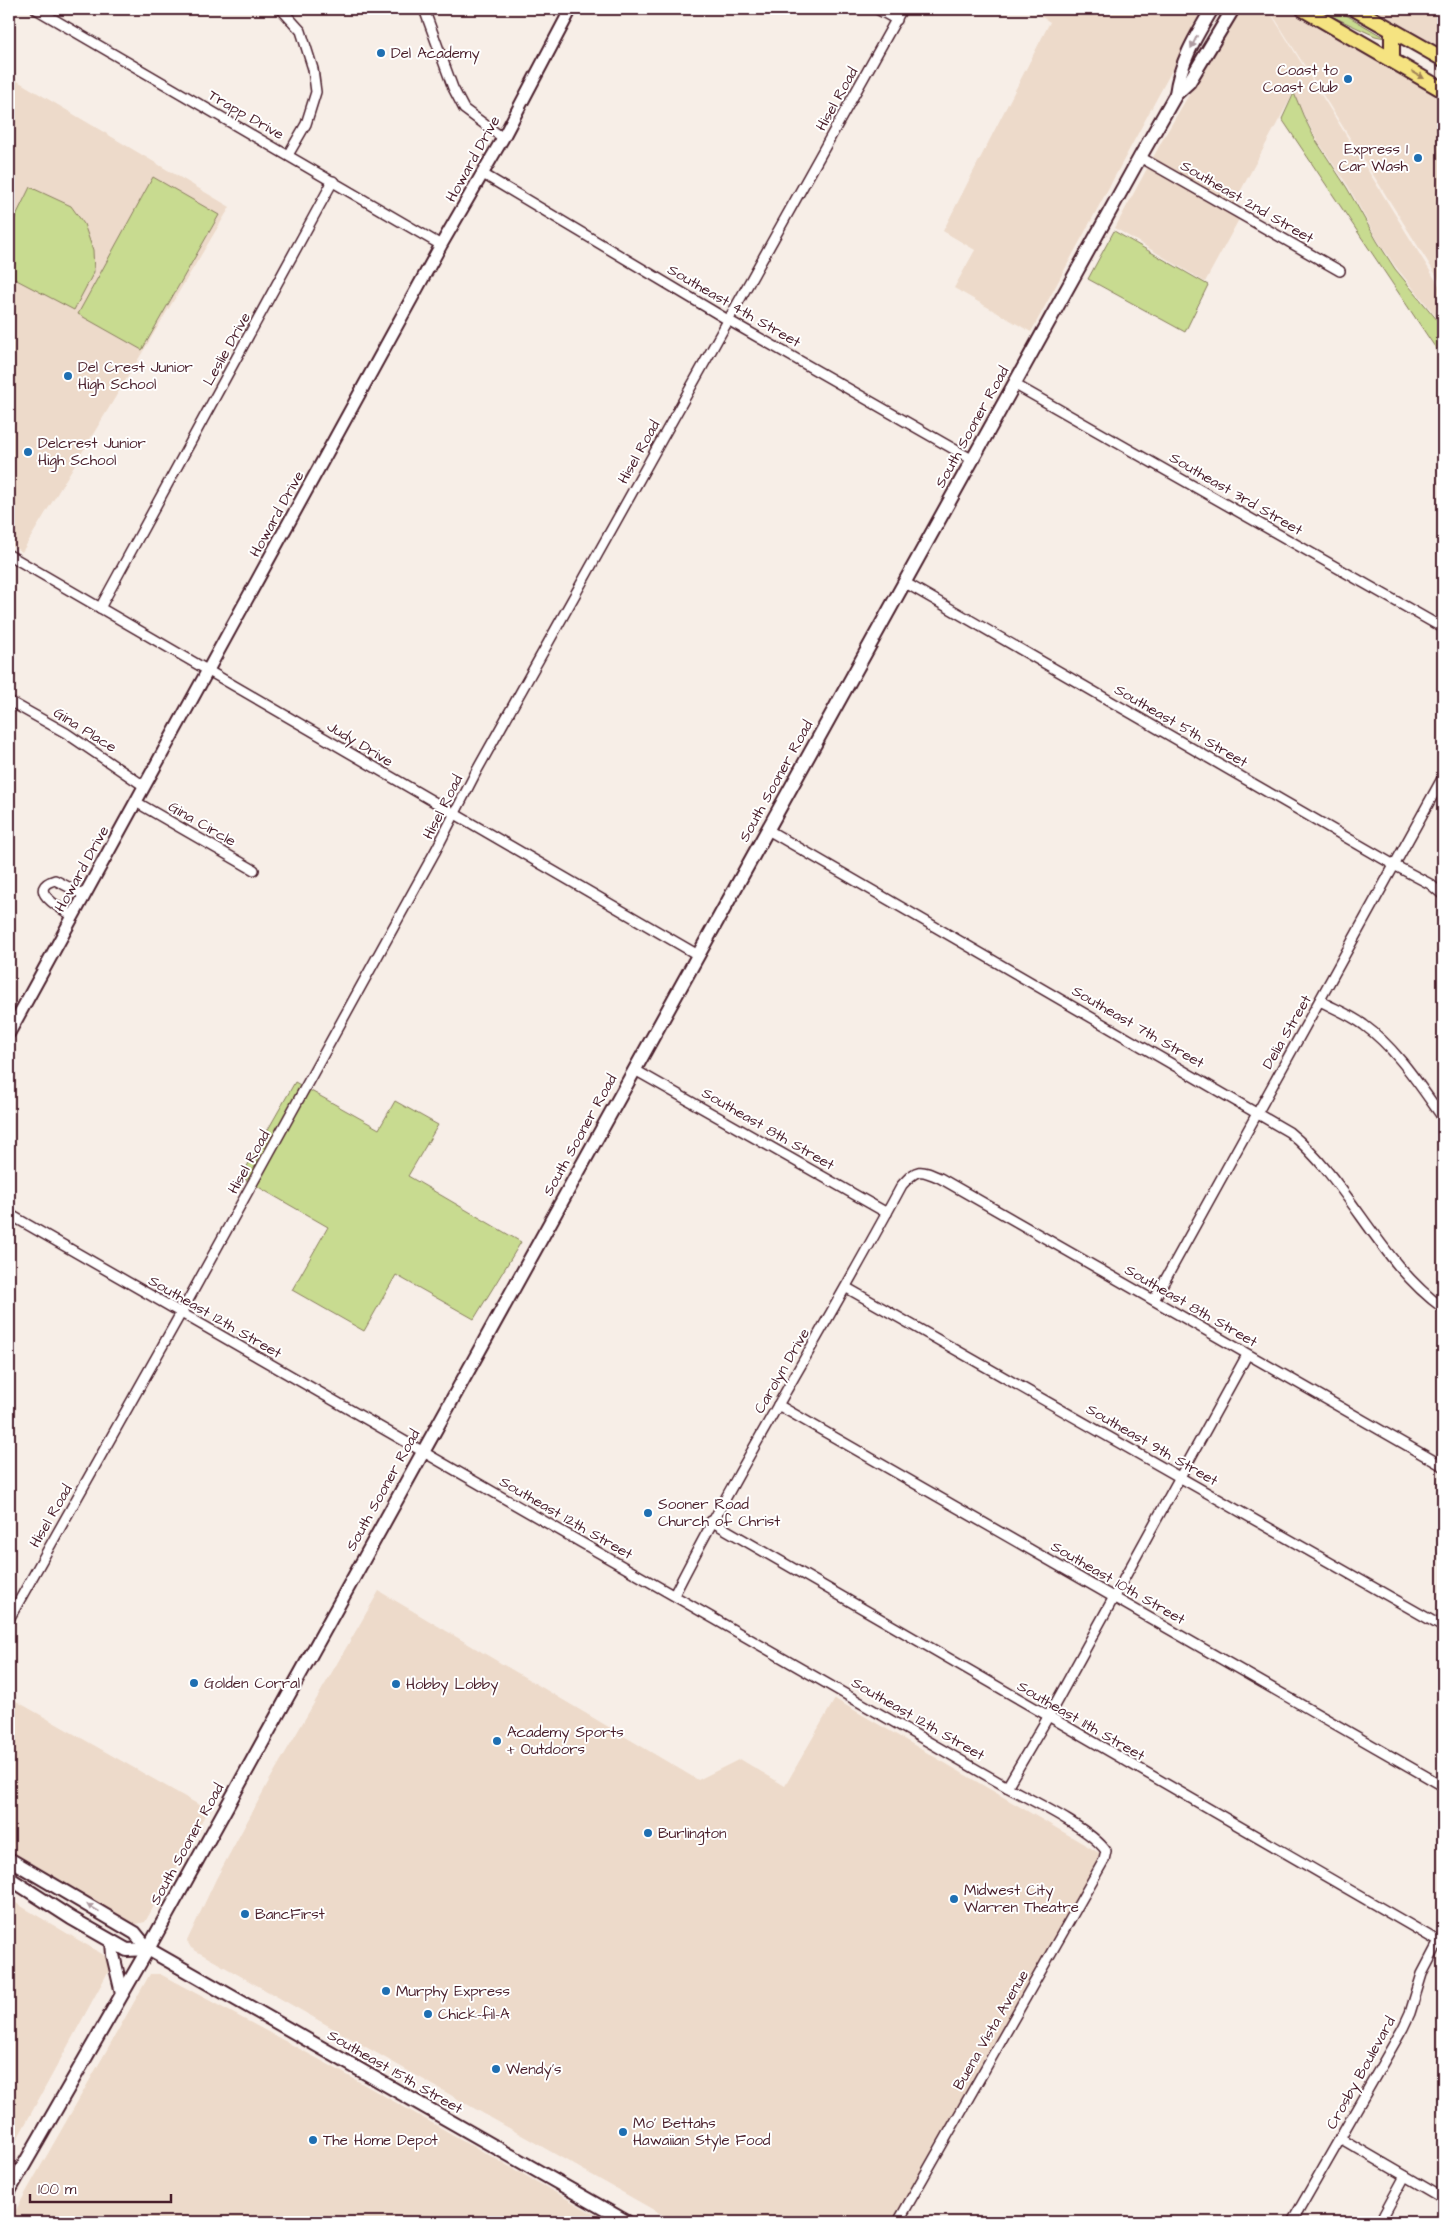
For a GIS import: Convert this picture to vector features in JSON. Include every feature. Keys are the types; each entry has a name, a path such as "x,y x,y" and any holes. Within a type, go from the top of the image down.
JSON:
{"main road":[{"name":"South Sooner Road","path":"1176,94 1178,76 1185,58 1212,9"},
{"name":"South Sooner Road","path":"9,2191 148,1949 1140,157 1176,94 1189,82 1233,9"},
{"path":"1303,9 1443,90"},
{"path":"1355,9 1443,59"},
{"path":"1392,30 1392,60"},
{"path":"1392,60 1405,38"},
{"name":"Southeast 15th Street","path":"9,1859 135,1933 148,1949 623,2221"},
{"name":"Southeast 15th Street","path":"9,1878 127,1950 148,1949"},
{"path":"112,1942 113,1955 122,1993"}],"street":[{"name":"Trapp Drive","path":"36,9 441,245"},
{"path":"281,9 300,31 313,69 316,92 306,124 288,155"},
{"path":"424,9 453,88 464,109 503,138"},
{"name":"Howard Drive","path":"9,1033 441,245 503,138 571,9"},
{"path":"877,9 896,20"},
{"name":"Hisel Road","path":"9,1618 181,1313 454,815 902,9"},
{"name":"Southeast 2nd Street","path":"1140,157 1340,271"},
{"name":"Southeast 4th Street","path":"483,174 728,320 973,460"},
{"name":"Leslie Drive","path":"100,608 333,181"},
{"name":"Southeast 3rd Street","path":"1014,384 1443,628"},
{"name":"Judy Drive","path":"9,555 698,955"},
{"name":"Southeast 5th Street","path":"904,582 1430,884 1443,895"},
{"name":"Gina Place","path":"9,701 66,733 144,786"},
{"name":"Delia Street","path":"1154,1300 1443,777"},
{"name":"Gina Circle","path":"136,802 254,870"},
{"name":"Southeast 7th Street","path":"768,830 1289,1132 1320,1161 1409,1279 1443,1308"},
{"path":"73,916 47,900 44,893 45,886 55,880 84,895"},
{"path":"1320,1001 1363,1024 1380,1038 1411,1073 1443,1118"},
{"name":"Southeast 8th Street","path":"635,1070 887,1213"},
{"name":"Southeast 8th Street","path":"924,1171 940,1178 1443,1466"},
{"name":"Carolyn Drive","path":"674,1595 711,1521 847,1288 902,1185 912,1173 924,1171"},
{"name":"Southeast 12th Street","path":"9,1214 1087,1833 1101,1843 1106,1851"},
{"name":"Southeast 9th Street","path":"847,1288 1443,1628"},
{"path":"1007,1787 1048,1717 1247,1355"},
{"name":"Southeast 10th Street","path":"778,1405 1443,1786"},
{"name":"Southeast 11th Street","path":"711,1521 1441,1944"},
{"name":"Buena Vista Avenue","path":"898,2222 1104,1860 1106,1851"},
{"name":"Crosby Boulevard","path":"1292,2222 1403,2028 1410,2013 1422,1974 1441,1944 1443,1934"},
{"path":"1340,2138 1443,2198"},
{"path":"1380,2222 1405,2176"}],"shaded area":[{"path":"1029,9 1205,9 1031,332 954,288 975,250 943,231 1050,22"},
{"path":"1239,9 1268,9 1443,292 1443,325 1395,266 1377,239 1348,186 1317,140 1293,94 1234,203 1244,210 1205,282 1115,228 1163,139"},
{"path":"1269,9 1287,9 1443,97 1443,286"},
{"path":"1373,9 1443,9 1443,49"},
{"name":"Del Crest Junior High School","path":"9,76 230,207 22,552 9,544"},
{"path":"379,1591 698,1780 740,1759 785,1786 835,1699 1101,1854 892,2222 675,2222 191,1948 187,1941 216,1879 269,1781"},
{"path":"9,1697 208,1810 145,1922 130,1923 9,1852"},
{"path":"9,1899 114,1961 9,2154"},
{"path":"150,1974 160,1974 324,2062 608,2222 9,2222"}],"green space":[{"path":"1316,9 1336,9 1385,38 1375,36"},
{"path":"1294,93 1315,139 1347,188 1377,241 1395,269 1443,327 1443,359 1282,119"},
{"path":"153,177 219,215 142,350 78,314"},
{"path":"30,187 71,206 84,224 93,250 94,272 74,310 9,276 9,230"},
{"path":"1114,231 1208,285 1185,332 1088,279"},
{"path":"295,1082 379,1129 395,1101 438,1125 408,1176 521,1242 474,1319 396,1275 364,1331 292,1290 328,1227 241,1177"}],"place":[{"name":"Del Academy","path":"381,53"},
{"name":"Coast to Coast Club","path":"1348,79"},
{"name":"Express 1 Car Wash","path":"1418,158"},
{"name":"Del Crest Junior High School","path":"68,376"},
{"name":"Delcrest Junior High School","path":"28,452"},
{"name":"Sooner Road Church of Christ","path":"648,1513"},
{"name":"Golden Corral","path":"194,1683"},
{"name":"Hobby Lobby","path":"396,1684"},
{"name":"Academy Sports + Outdoors","path":"497,1741"},
{"name":"Burlington","path":"648,1833"},
{"name":"Midwest City Warren Theatre","path":"954,1899"},
{"name":"BancFirst","path":"245,1914"},
{"name":"Murphy Express","path":"386,1991"},
{"name":"Chick-fil-A","path":"428,2014"},
{"name":"Wendy's","path":"496,2069"},
{"name":"Mo' Bettahs Hawaiian Style Food","path":"623,2132"},
{"name":"The Home Depot","path":"313,2140"}]}
